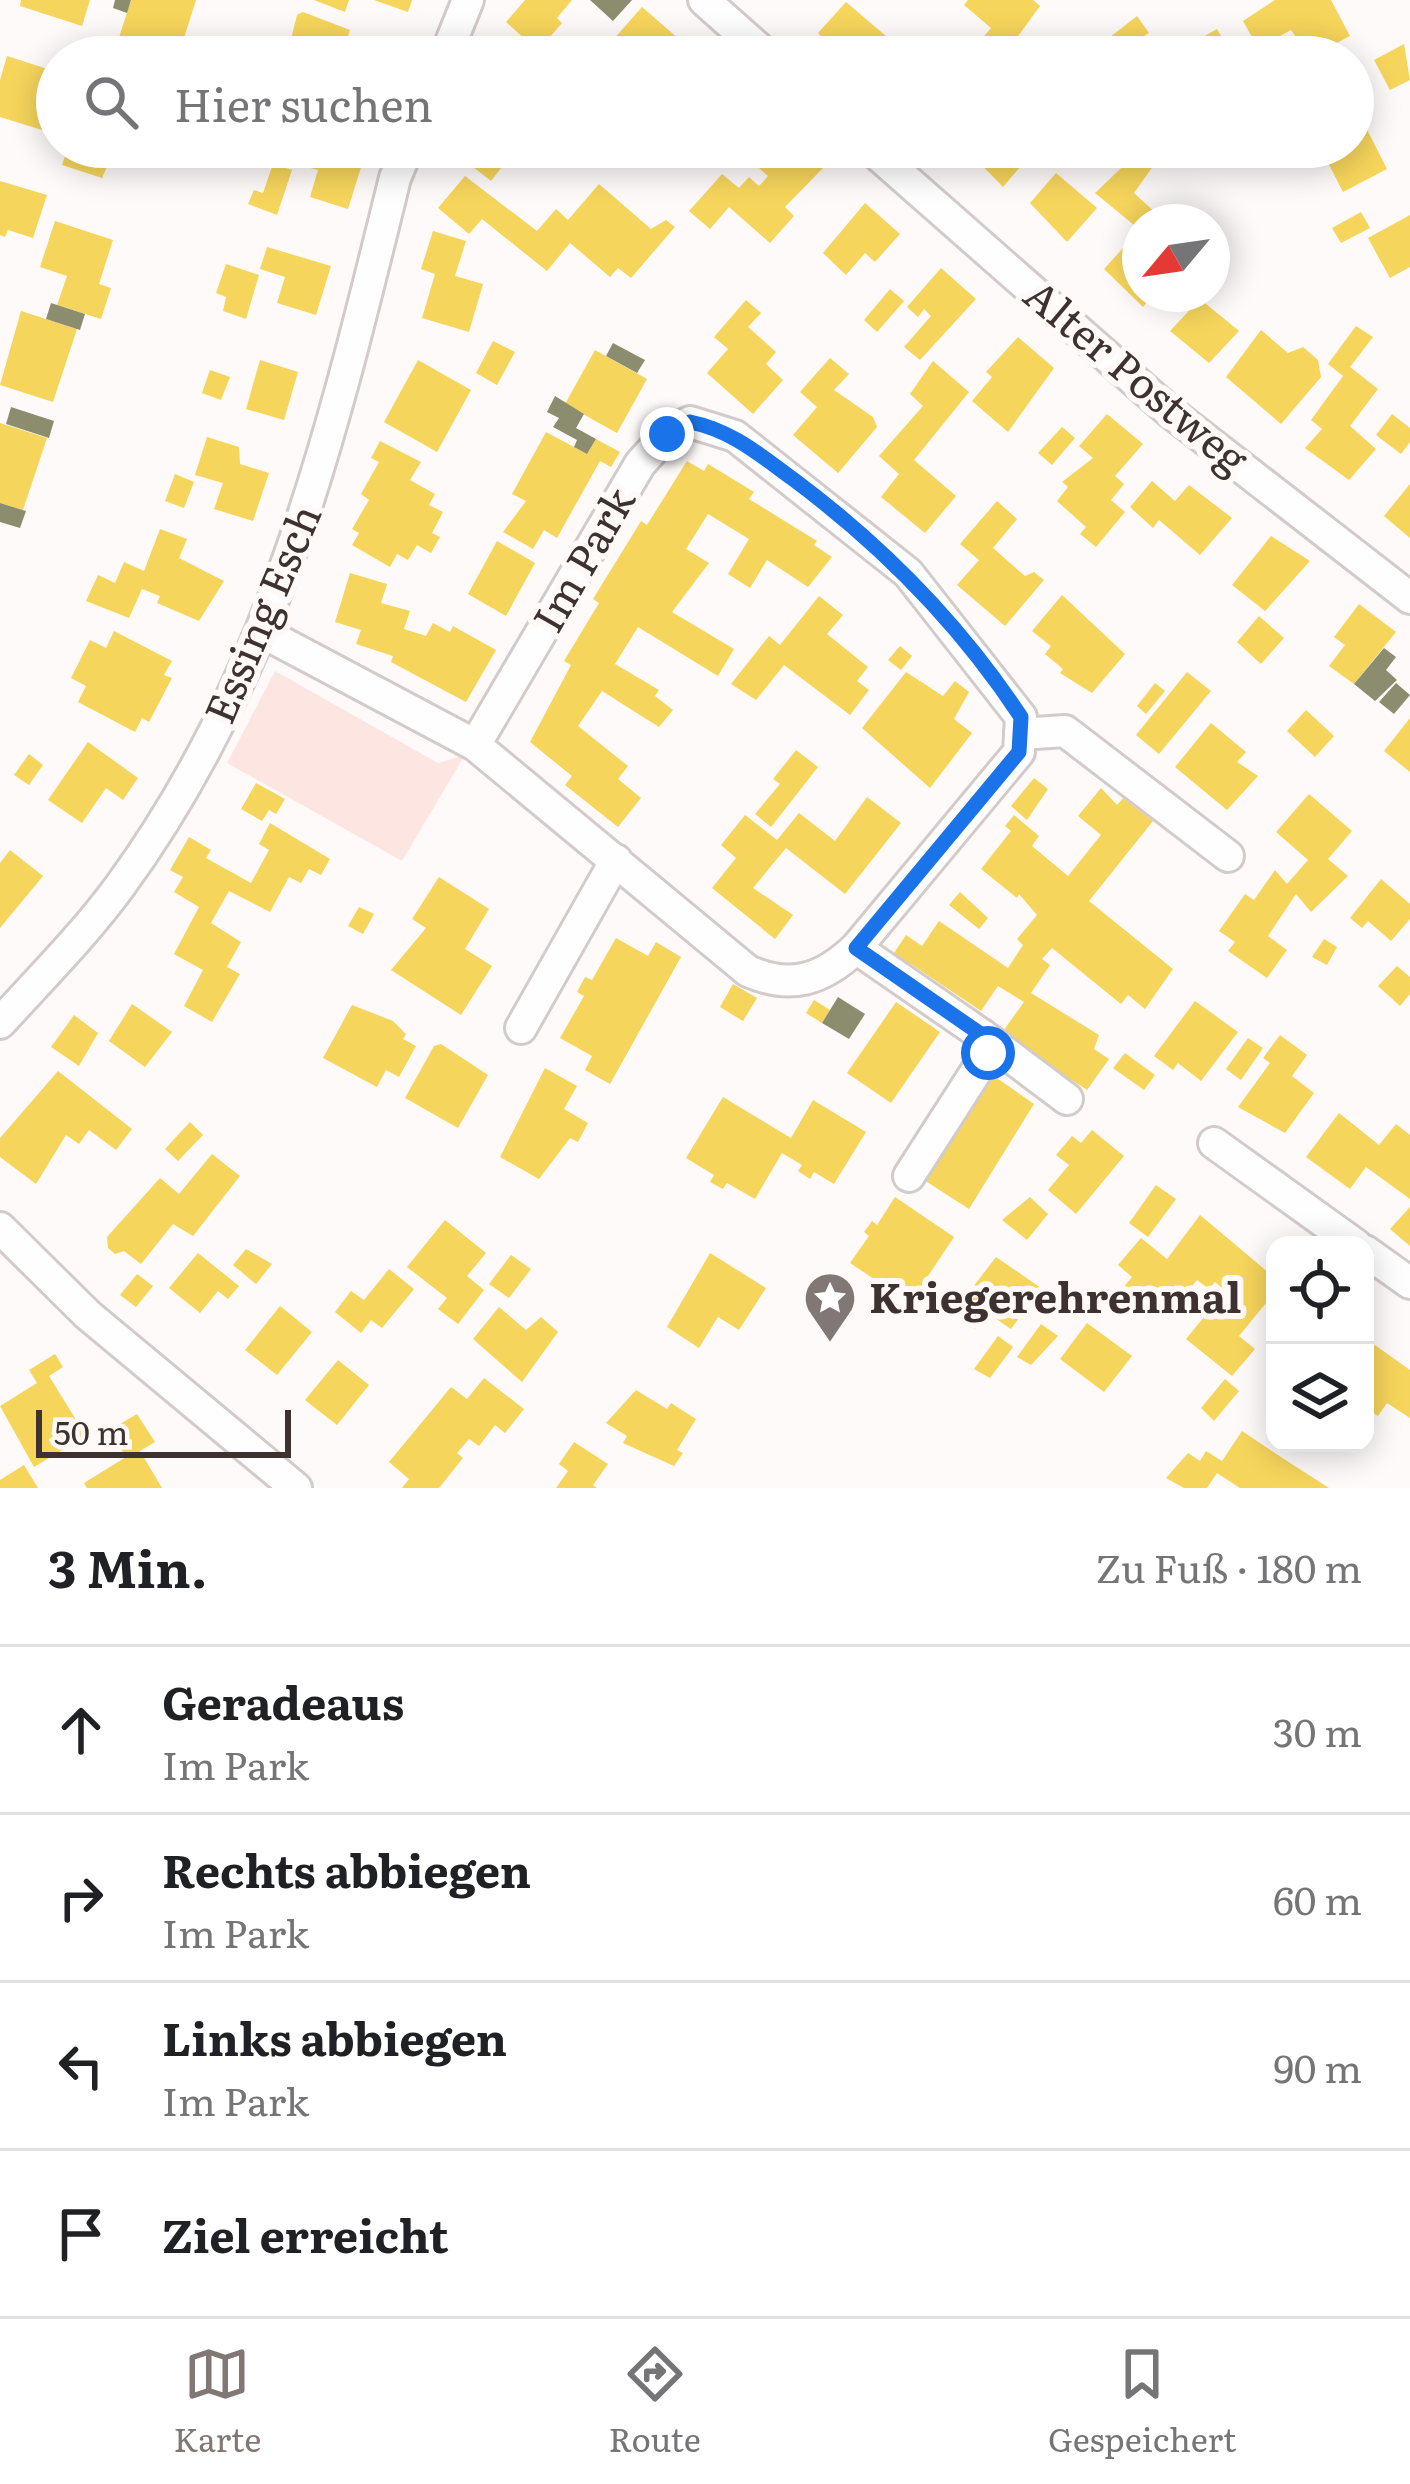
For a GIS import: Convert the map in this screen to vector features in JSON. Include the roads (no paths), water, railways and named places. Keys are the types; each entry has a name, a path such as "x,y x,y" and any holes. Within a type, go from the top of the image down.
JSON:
{"street":[{"path":"453,36 468,0"},
{"path":"704,0 744,36"},
{"name":"Essing Esch","path":"0,1023 120,886 205,750 264,633 328,451 399,168"},
{"name":"Alter Postweg","path":"893,168 1169,411 1410,598"},
{"name":"Im Park","path":"475,745 640,464 667,434 690,422 735,436 908,573 1002,688 1021,717 1020,734"},
{"path":"264,633 475,745 748,971 776,983 805,981 856,948 1019,752 1020,734 1065,731 1228,856"},
{"path":"521,1028 616,860"},
{"path":"856,948 1067,1099"},
{"path":"909,1176 988,1053 982,1035"},
{"path":"1214,1143 1343,1236"},
{"path":"0,1228 88,1315 296,1488"},
{"path":"1374,1257 1410,1283"}],"place":[{"name":"Kriegerehrenmal","path":"830,1344"}]}
